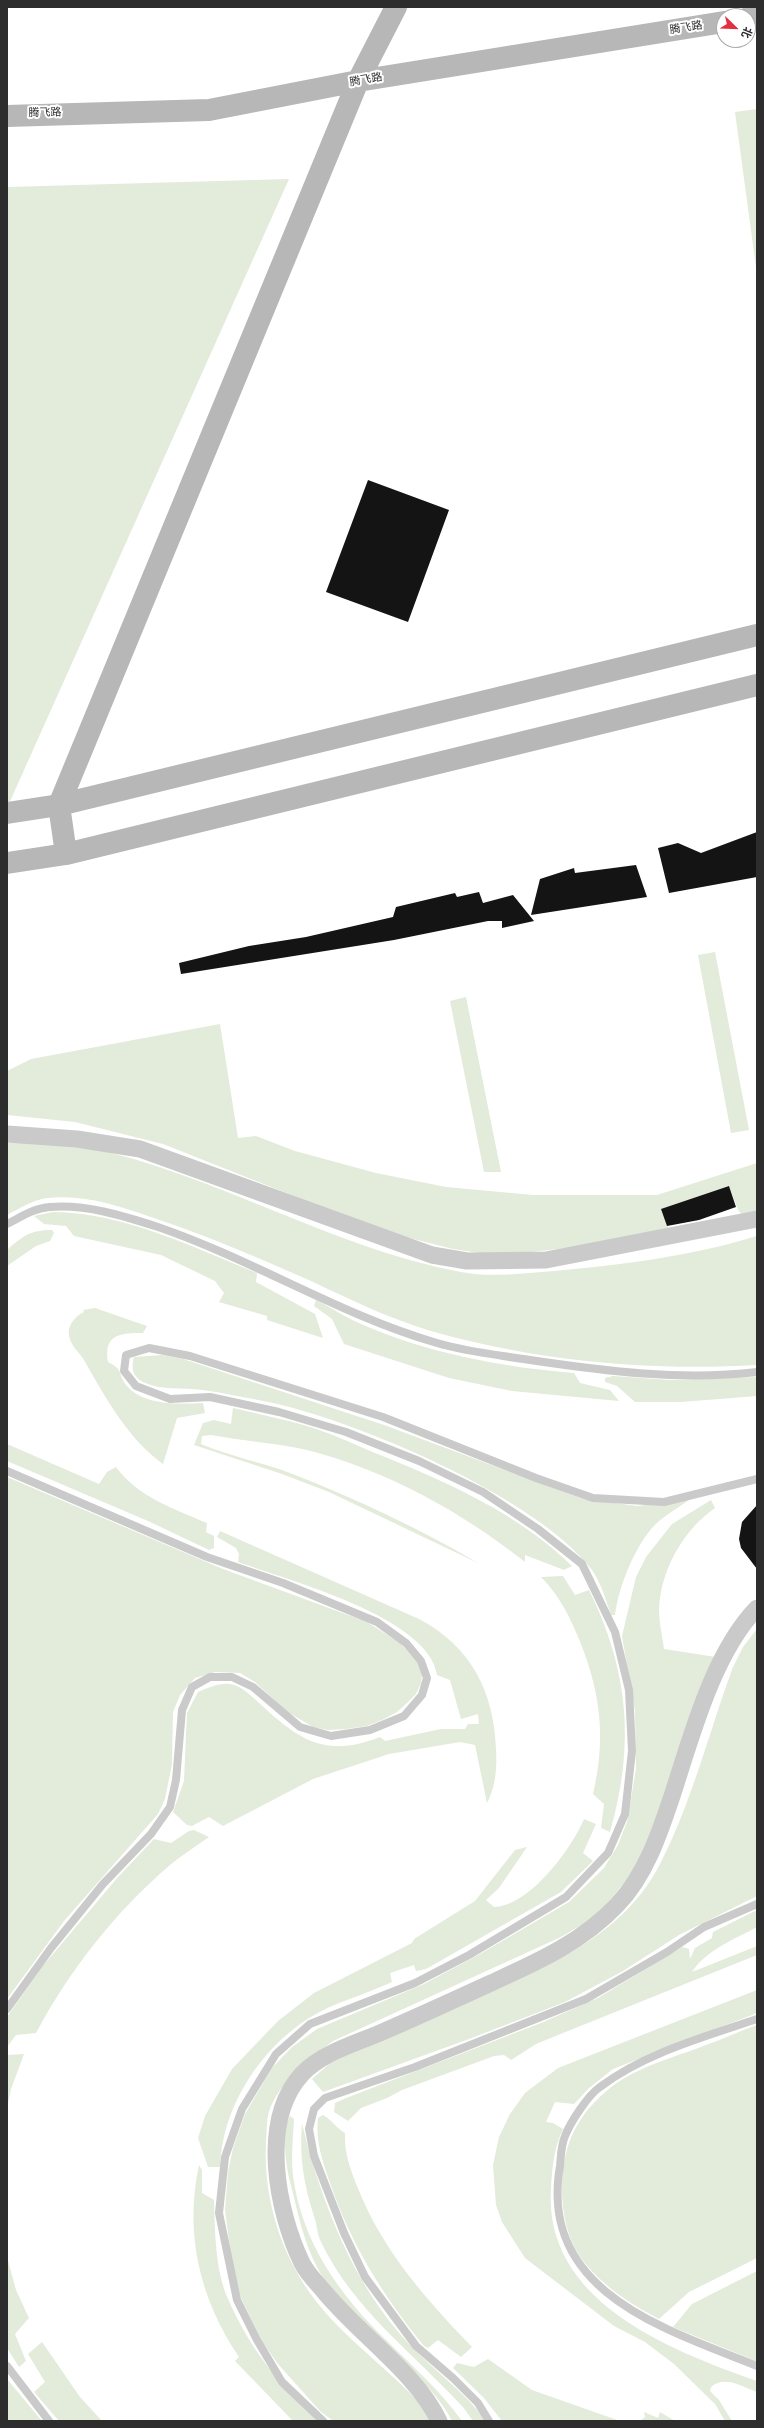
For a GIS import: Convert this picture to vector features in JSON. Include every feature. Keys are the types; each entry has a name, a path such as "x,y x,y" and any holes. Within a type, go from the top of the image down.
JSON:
{"street":[{"path":"66,854 59,805 358,81 396,7"},
{"name":"腾飞路","path":"7,116 209,110 358,81 716,23"},
{"path":"7,813 59,805 757,635"},
{"path":"7,863 66,854 757,685"},
{"path":"7,1134 77,1139 140,1149 432,1255 467,1261 546,1260 757,1219"},
{"path":"439,2421 433,2408 401,2371 336,2306 304,2267 290,2238 280,2204 276,2156 280,2117 287,2095 304,2073 337,2051 454,2000 565,1948 595,1928 627,1895 662,1828 708,1694 727,1649 741,1624 757,1608"}],"lane":[{"path":"7,1224 35,1210 51,1207 80,1208 128,1217 232,1256 380,1325 439,1344 593,1369 715,1375 757,1372"},
{"path":"323,2421 282,2382 256,2340 237,2300 219,2213 225,2157 242,2109 276,2054 310,2024 415,1983 469,1955 566,1897 608,1853 625,1814 632,1751 629,1690 615,1632 582,1564 538,1529 484,1492 419,1461 346,1432 279,1412 210,1397 170,1399 136,1386 124,1372 126,1354 149,1348 198,1358 383,1418 536,1478 593,1498 664,1502 757,1479"},
{"path":"7,1471 207,1557 283,1583 377,1622 406,1643 421,1661 427,1678 422,1695 404,1716 370,1730 331,1736 300,1727 253,1687 232,1677 210,1677 192,1688 182,1710 176,1780 170,1807 151,1834 103,1884 51,1948 7,2009"},
{"path":"489,2421 478,2403 453,2378 416,2346 365,2277 344,2233 314,2156 309,2129 314,2109 325,2098 415,2067 586,1999 667,1952 704,1927 757,1904"},
{"path":"757,2018 632,2066 598,2088 576,2117 565,2136 558,2174 558,2214 565,2240 583,2270 618,2302 653,2324 757,2366"},
{"path":"7,2366 49,2421"}],"green space":[{"path":"757,109 757,275 735,112"},
{"path":"289,179 7,808 7,187"},
{"path":"715,952 749,1130 731,1133 698,955"},
{"path":"466,997 501,1172 484,1172 450,1001"},
{"path":"220,1024 238,1138 256,1136 295,1151 376,1173 446,1187 533,1195 657,1195 757,1163 757,1212 744,1217 738,1210 729,1186 662,1209 669,1231 604,1244 522,1253 487,1254 453,1249 382,1231 163,1144 75,1122 7,1115 7,1071 31,1059"},
{"path":"7,1143 75,1145 133,1159 180,1174 365,1246 413,1261 472,1274 519,1274 631,1263 707,1249 757,1236 757,1365 679,1367 641,1365 563,1358 487,1345 431,1331 396,1319 292,1272 194,1232 115,1205 88,1199 61,1197 47,1198 32,1202 7,1215"},
{"path":"53,1212 106,1218 132,1225 158,1233 257,1273 256,1282 315,1314 323,1338 267,1320 267,1316 219,1302 224,1293 215,1281 161,1255 74,1236 66,1226 44,1224 34,1216"},
{"path":"52,1230 54,1233 50,1241 36,1246 7,1266 7,1250 18,1241 27,1235 38,1231"},
{"path":"316,1300 359,1323 384,1334 411,1343 464,1357 519,1367 574,1373 580,1383 610,1390 619,1401 512,1391 449,1378 344,1344 332,1319 314,1306"},
{"path":"95,1308 147,1326 143,1333 115,1337 108,1346 108,1362 118,1369 123,1381 133,1392 142,1397 162,1402 183,1404 203,1403 205,1413 177,1418 163,1464 150,1454 128,1430 109,1403 84,1360 70,1340 70,1325 84,1312 83,1310"},
{"path":"162,1355 183,1359 384,1425 580,1498 637,1506 689,1500 657,1523 648,1533 631,1562 619,1595 615,1615 611,1615 598,1580 592,1570 566,1543 531,1516 489,1490 443,1466 395,1444 305,1411 211,1391 157,1387 139,1380 133,1371 134,1357"},
{"path":"613,1376 670,1380 757,1377 757,1396 681,1402 635,1402 617,1386 605,1382 605,1378"},
{"path":"233,1408 289,1421 325,1432 454,1487 480,1500 528,1530 551,1547 572,1566 564,1570 525,1555 525,1562 475,1526 422,1495 366,1469 336,1459 307,1450 211,1435 202,1436 201,1444 279,1469 338,1493 386,1514 478,1563 329,1492 282,1474 194,1445 203,1423 214,1420 231,1424"},
{"path":"7,1444 99,1484 107,1472 116,1467 135,1486 157,1501 207,1523 206,1532 214,1536 214,1548 209,1550 148,1521 7,1461"},
{"path":"7,1477 223,1569 367,1622 400,1643 418,1663 422,1674 421,1683 416,1694 397,1712 367,1726 328,1730 313,1727 286,1711 255,1682 240,1673 215,1672 195,1678 180,1695 173,1712 172,1764 165,1799 158,1814 64,1921 7,1999"},
{"path":"711,1500 715,1508 686,1536 672,1559 663,1585 659,1611 664,1649 716,1657 656,1827 631,1874 610,1900 590,1920 561,1937 333,2041 306,2062 290,2077 269,2110 266,2142 268,2188 279,2233 298,2274 311,2294 338,2326 409,2392 435,2421 333,2421 320,2411 278,2364 263,2343 237,2290 225,2210 228,2172 233,2148 245,2114 272,2068 292,2047 317,2029 424,1984 480,1954 569,1902 604,1868 618,1845 627,1822 636,1769 635,1711 622,1636 636,1577 646,1557 672,1524"},
{"path":"220,1531 419,1619 437,1630 453,1643 466,1657 476,1673 490,1708 494,1728 496,1763 494,1783 487,1803 475,1745 460,1742 389,1754 313,1779 223,1826 209,1817 192,1826 187,1825 173,1812 184,1781 187,1713 198,1692 214,1686 230,1684 242,1689 272,1715 299,1735 313,1742 327,1745 343,1746 380,1737 385,1741 441,1729 465,1729 468,1724 479,1724 478,1714 461,1719 450,1680 437,1675 428,1654 409,1635 383,1619 353,1604 320,1590 238,1562 239,1554 236,1548 217,1537"},
{"path":"563,1576 575,1595 589,1590 613,1650 620,1679 624,1709 625,1739 623,1769 618,1800 610,1832 601,1828 604,1804 593,1794 597,1774 600,1736 597,1700 593,1681 581,1644 569,1617 554,1592 541,1577"},
{"path":"757,1629 757,1896 679,1935 623,1971 565,2002 469,2039 323,2092 312,2079 329,2064 386,2036 536,1971 584,1944 607,1928 627,1910 645,1888 660,1864 682,1816 691,1792 733,1667 743,1647"},
{"path":"584,1819 596,1824 583,1853 593,1861 561,1892 426,1969 416,1971 414,1965 390,1973 392,1982 319,2012 291,2031 274,2046 246,2082 236,2102 222,2145 220,2167 208,2167 198,2138 205,2116 232,2069 278,2021 314,1993 412,1943 414,1939 475,1901 515,1850 527,1847 499,1888 486,1900 494,1907 507,1904 521,1897 534,1887 559,1860 578,1832"},
{"path":"194,1830 209,1837 170,1865 131,1902 113,1922 95,1943 63,1987 36,2033 16,2035 7,2047 7,2017 42,1967 118,1877 154,1839 171,1843 189,1831"},
{"path":"757,1910 757,1927 713,1951 698,1964 692,1972 757,1946 757,1955 536,2044 511,2060 504,2055 494,2056 402,2090 387,2098 361,2108 348,2121 334,2112 335,2103 346,2098 541,2023 598,1998 682,1947 689,1949 690,1959 695,1948 712,1938 713,1932"},
{"path":"757,1990 757,2013 613,2069 589,2088 574,2104 555,2102 546,2122 553,2123 563,2129 556,2151 551,2188 554,2227 567,2261 589,2291 618,2315 651,2336 687,2354 757,2381 757,2392 728,2382 722,2382 711,2387 710,2391 719,2400 732,2421 725,2421 715,2404 674,2364 645,2342 614,2326 525,2258 502,2222 496,2205 493,2165 499,2137 510,2114 525,2093 558,2068"},
{"path":"757,2025 757,2258 689,2292 659,2319 626,2300 605,2284 595,2275 579,2255 572,2241 566,2225 562,2190 566,2154 571,2138 588,2109 605,2092 621,2080 656,2063"},
{"path":"24,2054 11,2089 7,2108 8,2055"},
{"path":"323,2115 345,2133 347,2153 354,2180 367,2209 392,2252 406,2272 438,2310 472,2347 461,2357 438,2340 428,2348 424,2346 382,2289 358,2248 338,2205 320,2151 317,2126 318,2118"},
{"path":"290,2116 294,2119 292,2169 298,2200 314,2245 325,2265 352,2304 435,2389 462,2421 452,2421 448,2413 432,2392 355,2315 326,2282 319,2271 304,2235 287,2170 285,2140 287,2123"},
{"path":"302,2124 319,2183 330,2212 355,2268 371,2295 409,2344 478,2410 486,2421 473,2421 463,2407 367,2309 334,2266 320,2239 307,2193 301,2147"},
{"path":"199,2165 202,2170 202,2193 214,2200 215,2237 218,2263 220,2275 228,2299 246,2335 266,2365 317,2421 293,2421 235,2361 239,2357 225,2335 214,2312 205,2289 199,2265 193,2216"},
{"path":"7,2257 16,2290 29,2318 15,2334 26,2361 19,2367 7,2348"},
{"path":"757,2271 756,2361 673,2327 692,2304"},
{"path":"42,2342 80,2397 102,2421 59,2421 34,2392 45,2382 28,2354"},
{"path":"488,2359 532,2390 620,2421 502,2421 484,2398 453,2368 457,2363 474,2367"},
{"path":"7,2379 42,2421 7,2421"},
{"path":"644,2412 658,2418 660,2412 675,2421 640,2421 645,2417"}],"building":[{"path":"368,480 449,510 408,622 326,592"},
{"path":"757,832 757,877 669,893 658,848 678,843 701,853"},
{"path":"636,865 647,897 531,915 540,879 574,868 575,873"},
{"path":"479,892 483,903 513,895 534,921 502,928 502,921 488,921 394,940 181,974 179,963 249,946 306,937 393,917 396,907 455,893 457,897"},
{"path":"729,1186 736,1207 699,1220 667,1226 661,1209"},
{"path":"757,1505 757,1569 741,1548 739,1539 742,1522"}]}
